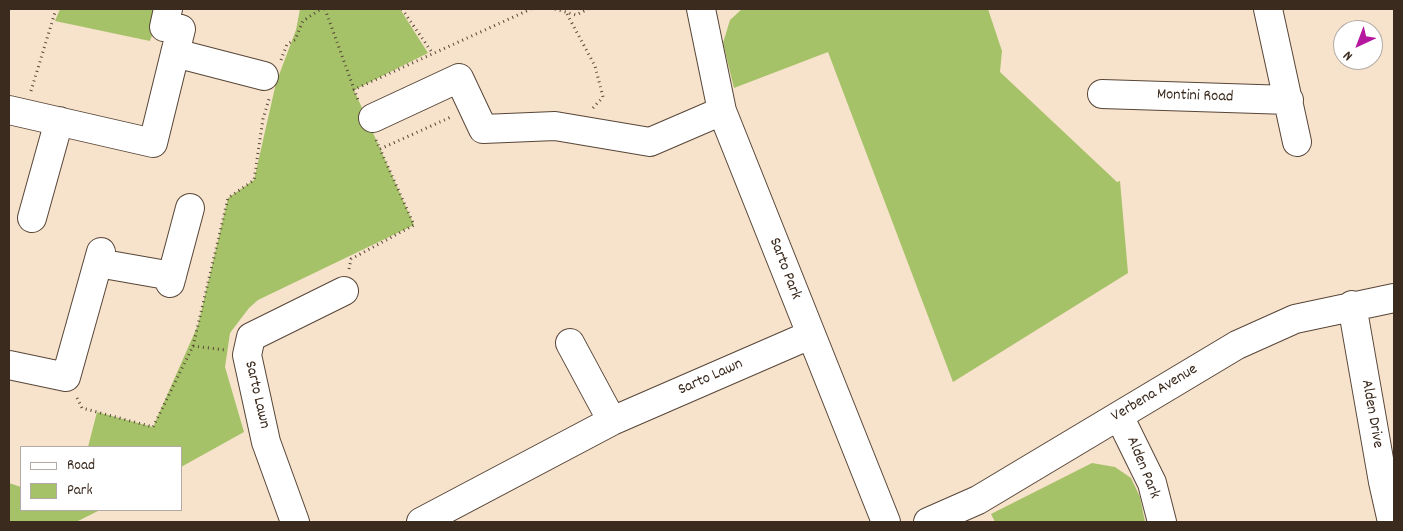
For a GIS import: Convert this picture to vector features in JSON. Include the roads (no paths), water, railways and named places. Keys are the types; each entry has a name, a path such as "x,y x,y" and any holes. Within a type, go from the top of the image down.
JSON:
{"street":[{"name":"Sarto Park","path":"701,9 722,111 886,522"},
{"path":"1268,9 1281,60 1297,142"},
{"path":"17,112 153,143 175,30 271,77"},
{"path":"372,118 459,78 483,129 555,126 650,142 722,111"},
{"name":"Montini Road","path":"1102,94 1289,100"},
{"path":"32,218 59,121"},
{"path":"9,365 66,377 100,258 171,280 190,208"},
{"name":"Sarto Lawn","path":"295,522 266,442 246,355 251,337 344,291"},
{"name":"Verbena Avenue","path":"928,522 978,500 1237,345 1294,319 1352,305 1394,298"},
{"name":"Alden Drive","path":"1352,305 1382,482 1392,522"},
{"name":"Sarto Lawn","path":"422,522 612,421 810,335"},
{"path":"570,343 612,421"},
{"name":"Alden Park","path":"1119,416 1152,483 1162,522"}]}
